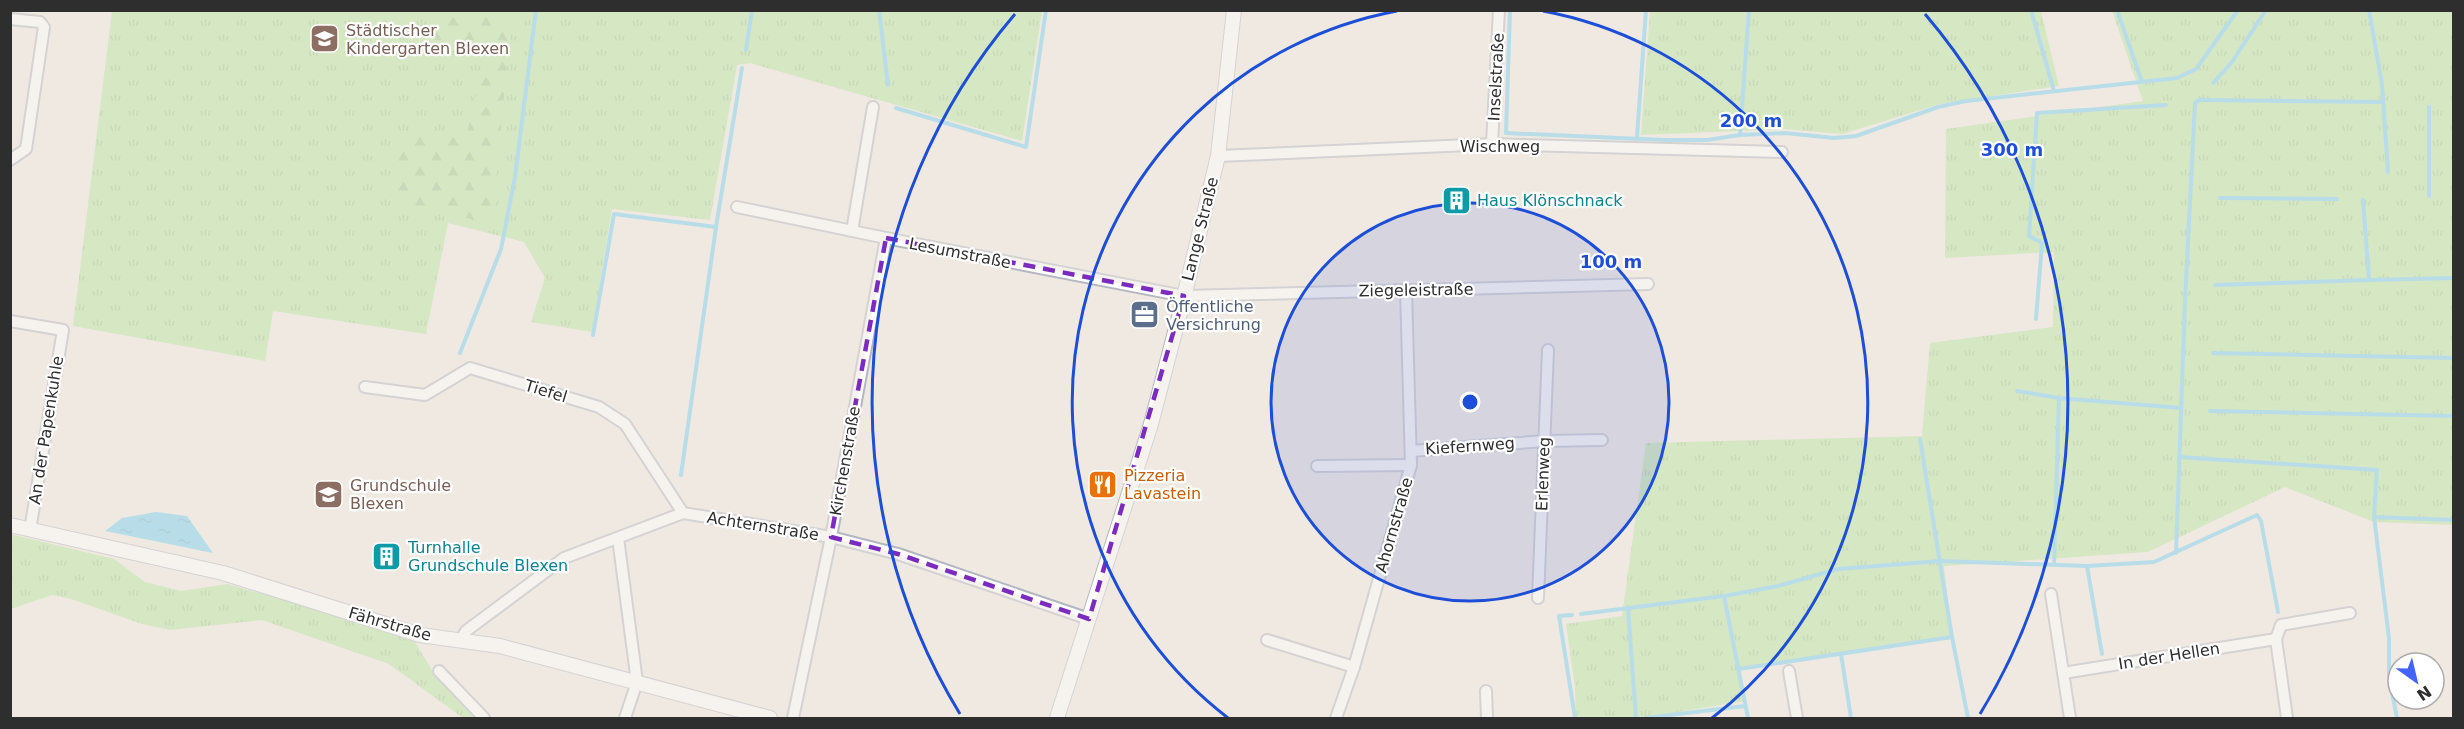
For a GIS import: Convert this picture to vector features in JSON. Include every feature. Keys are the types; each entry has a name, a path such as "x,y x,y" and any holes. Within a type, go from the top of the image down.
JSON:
{"street":[{"name":"Lange Straße","path":"1057,718 1151,424 1184,296 1218,156 1234,10"},
{"name":"Inselstraße","path":"1492,144 1499,10"},
{"path":"10,19 40,22 44,27 26,149 10,160"},
{"path":"852,231 873,107"},
{"name":"Wischweg","path":"1218,156 1492,144 1782,152"},
{"name":"Lesumstraße","path":"737,207 1184,296"},
{"name":"Kirchenstraße","path":"793,718 831,537 886,238"},
{"name":"Ziegeleistraße","path":"1184,296 1648,284"},
{"name":"Ahornstraße","path":"1336,718 1354,667 1412,465 1406,290"},
{"name":"An der Papenkuhle","path":"10,321 63,330 30,530"},
{"name":"Erlenweg","path":"1538,598 1548,350"},
{"name":"Tiefel","path":"365,387 425,395 471,368 599,408 625,424 683,513"},
{"name":"Kiefernweg","path":"1411,451 1545,441 1602,440"},
{"path":"1317,466 1412,465"},
{"path":"461,640 466,632 564,558 683,513"},
{"name":"Achternstraße","path":"683,513 831,537 898,554 1089,619"},
{"name":"Fährstraße","path":"10,525 223,573 420,635 500,645 770,718"},
{"path":"618,538 637,682 625,718"},
{"path":"2051,594 2070,718"},
{"path":"2287,718 2276,639 2281,625 2350,612"},
{"name":"In der Hellen","path":"2063,673 2276,639"},
{"path":"1267,640 1354,667"},
{"path":"1789,671 1797,718"},
{"path":"439,672 484,718"},
{"path":"1486,691 1487,718"}],"highlighted area":[{"path":"886,238 1184,296 1089,619 898,554 831,537"}],"green space":[{"path":"112,11 1042,11 1022,141 750,63 737,65 710,220 612,209 592,332 531,322 545,278 524,242 448,223 426,334 273,311 265,361 73,326"},
{"path":"434,11 515,11 509,43 492,224 392,200 402,138 407,129 467,133 486,50 443,46 434,35"},
{"path":"1650,11 2041,11 2059,86 1940,104 1842,134 1785,129 1641,135"},
{"path":"2112,11 2453,11 2453,525 2374,522 2285,487 2148,552 1944,566 1952,637 1739,669 1745,701 1643,718 1576,718 1575,687 1566,624 1622,616 1646,443 1922,436 1930,343 2053,327 2054,252 1945,258 1946,129 2143,101"},
{"path":"10,534 114,559 145,582 181,591 228,584 415,642 433,672 475,718 463,718 389,664 262,620 170,630 142,624 71,599 52,595 11,609"}],"water":[{"path":"156,512 187,516 213,553 105,531 122,518"}],"waterway":[{"path":"460,353 501,249 515,177 536,10"},
{"path":"746,50 752,10"},
{"path":"879,10 888,85"},
{"path":"896,108 1026,147 1046,10"},
{"path":"1510,10 1506,133 1665,140 1707,140 1740,135 1785,133 1834,138 1856,136 1938,107 1966,101 2177,78 2196,69 2238,10"},
{"path":"1637,137 1646,10"},
{"path":"1740,135 1749,10"},
{"path":"2031,10 2054,91"},
{"path":"2117,10 2142,82"},
{"path":"2213,83 2232,62 2266,10"},
{"path":"2369,10 2382,84 2388,172"},
{"path":"681,475 716,227 742,68"},
{"path":"2176,553 2195,103 2201,99"},
{"path":"2201,100 2383,102"},
{"path":"2036,319 2042,243 2029,236 2037,113 2166,105"},
{"path":"2429,107 2429,196"},
{"path":"2220,198 2337,199"},
{"path":"2363,200 2369,280 2454,278"},
{"path":"593,335 614,214 716,227"},
{"path":"2215,285 2369,280"},
{"path":"2213,353 2454,358"},
{"path":"2017,391 2059,398 2181,408"},
{"path":"2054,565 2059,398"},
{"path":"2210,411 2454,416"},
{"path":"1920,439 1952,637 1968,718"},
{"path":"2179,457 2377,470 2374,517 2389,638 2389,677 2397,718"},
{"path":"1581,614 1724,596 1778,586 1838,569 1941,561 2087,566 2154,562 2257,515 2261,521 2278,612"},
{"path":"2374,517 2454,520"},
{"path":"2087,566 2102,654"},
{"path":"1724,596 1748,718"},
{"path":"1628,609 1636,718"},
{"path":"1572,615 1559,616 1575,718"},
{"path":"1739,669 1952,637"},
{"path":"1841,654 1851,718"},
{"path":"1645,718 1745,706"}],"place":[{"name":"Städtischer Kindergarten Blexen","path":"325,39"},
{"name":"Haus Klönschnack","path":"1456,200"},
{"name":"Öffentliche Versichrung","path":"1145,315"},
{"name":"Pizzeria Lavastein","path":"1103,484"},
{"name":"Grundschule Blexen","path":"329,494"},
{"name":"Turnhalle Grundschule Blexen","path":"387,556"}]}
